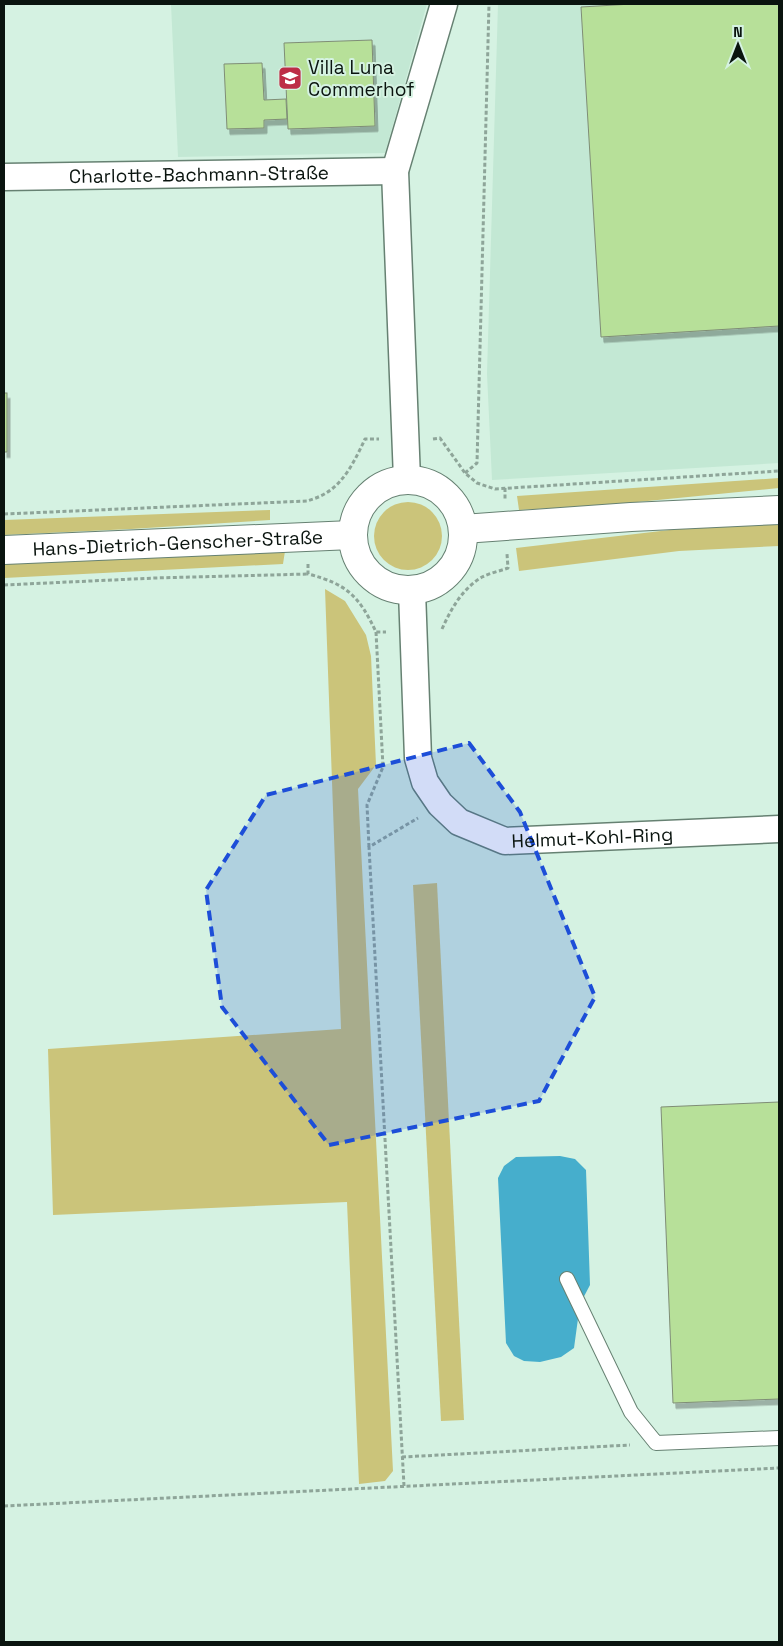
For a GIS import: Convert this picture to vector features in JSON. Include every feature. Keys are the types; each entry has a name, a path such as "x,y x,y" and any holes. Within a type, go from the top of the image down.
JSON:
{"street":[{"path":"407,479 395,171 444,4"},
{"name":"Charlotte-Bachmann-Straße","path":"4,177 395,171"},
{"path":"407,479 424,482 439,488 451,499 460,513 464,529 463,547 456,564 445,577 429,587 412,591 394,589 377,582 359,561 355,553 352,535 355,518 362,503 375,490 390,482 407,479"},
{"path":"464,529 631,517 779,510"},
{"name":"Hans-Dietrich-Genscher-Straße","path":"4,550 352,535"},
{"name":"Helmut-Kohl-Ring","path":"412,591 418,758 425,782 440,804 459,822 505,841 779,829"}],"lane":[{"path":"567,1279 631,1412 656,1443 779,1438"}],"path":[{"path":"465,473 478,463 489,4"},
{"path":"4,585 155,578 308,574"},
{"path":"376,632 383,767 367,805 404,1486"},
{"path":"369,847 440,804"},
{"path":"402,1457 656,1443"},
{"path":"4,1506 779,1468"}],"highlighted area":[{"path":"469,743 520,812 595,997 539,1101 329,1145 222,1007 206,890 266,795"}],"shaded area":[{"name":"Villa Luna Commerhof","path":"171,4 427,4 385,153 178,157"},
{"path":"498,4 779,4 779,463 492,480 487,374"},
{"path":"779,478 779,488 607,505 519,510 517,496"},
{"path":"415,502 427,508 436,517 442,529 440,549 432,560 415,570 401,570 384,560 376,549 374,529 384,512 395,504"},
{"path":"270,510 270,520 4,535 4,520"},
{"path":"779,524 779,546 679,551 519,571 516,548 678,529"},
{"path":"285,551 283,564 4,578 4,562"},
{"path":"325,589 345,601 366,635 371,656 376,765 358,789 393,1471 385,1481 359,1484 347,1202 53,1215 48,1049 341,1029"},
{"path":"437,883 464,1420 441,1421 413,885"}],"water":[{"path":"560,1156 575,1159 586,1170 590,1285 580,1304 574,1348 561,1357 540,1362 524,1361 514,1356 506,1343 498,1178 504,1166 516,1157"}],"building":[{"path":"632,4 779,4 779,326 601,337 581,7"},
{"path":"372,40 375,126 288,129 284,43"},
{"path":"262,63 264,100 286,99 287,119 264,120 264,128 227,129 224,64"},
{"path":"4,393 7,393 7,452 4,452"},
{"path":"779,1102 779,1399 673,1403 661,1107"}],"place":[{"name":"Villa Luna Commerhof","path":"290,78"}]}
